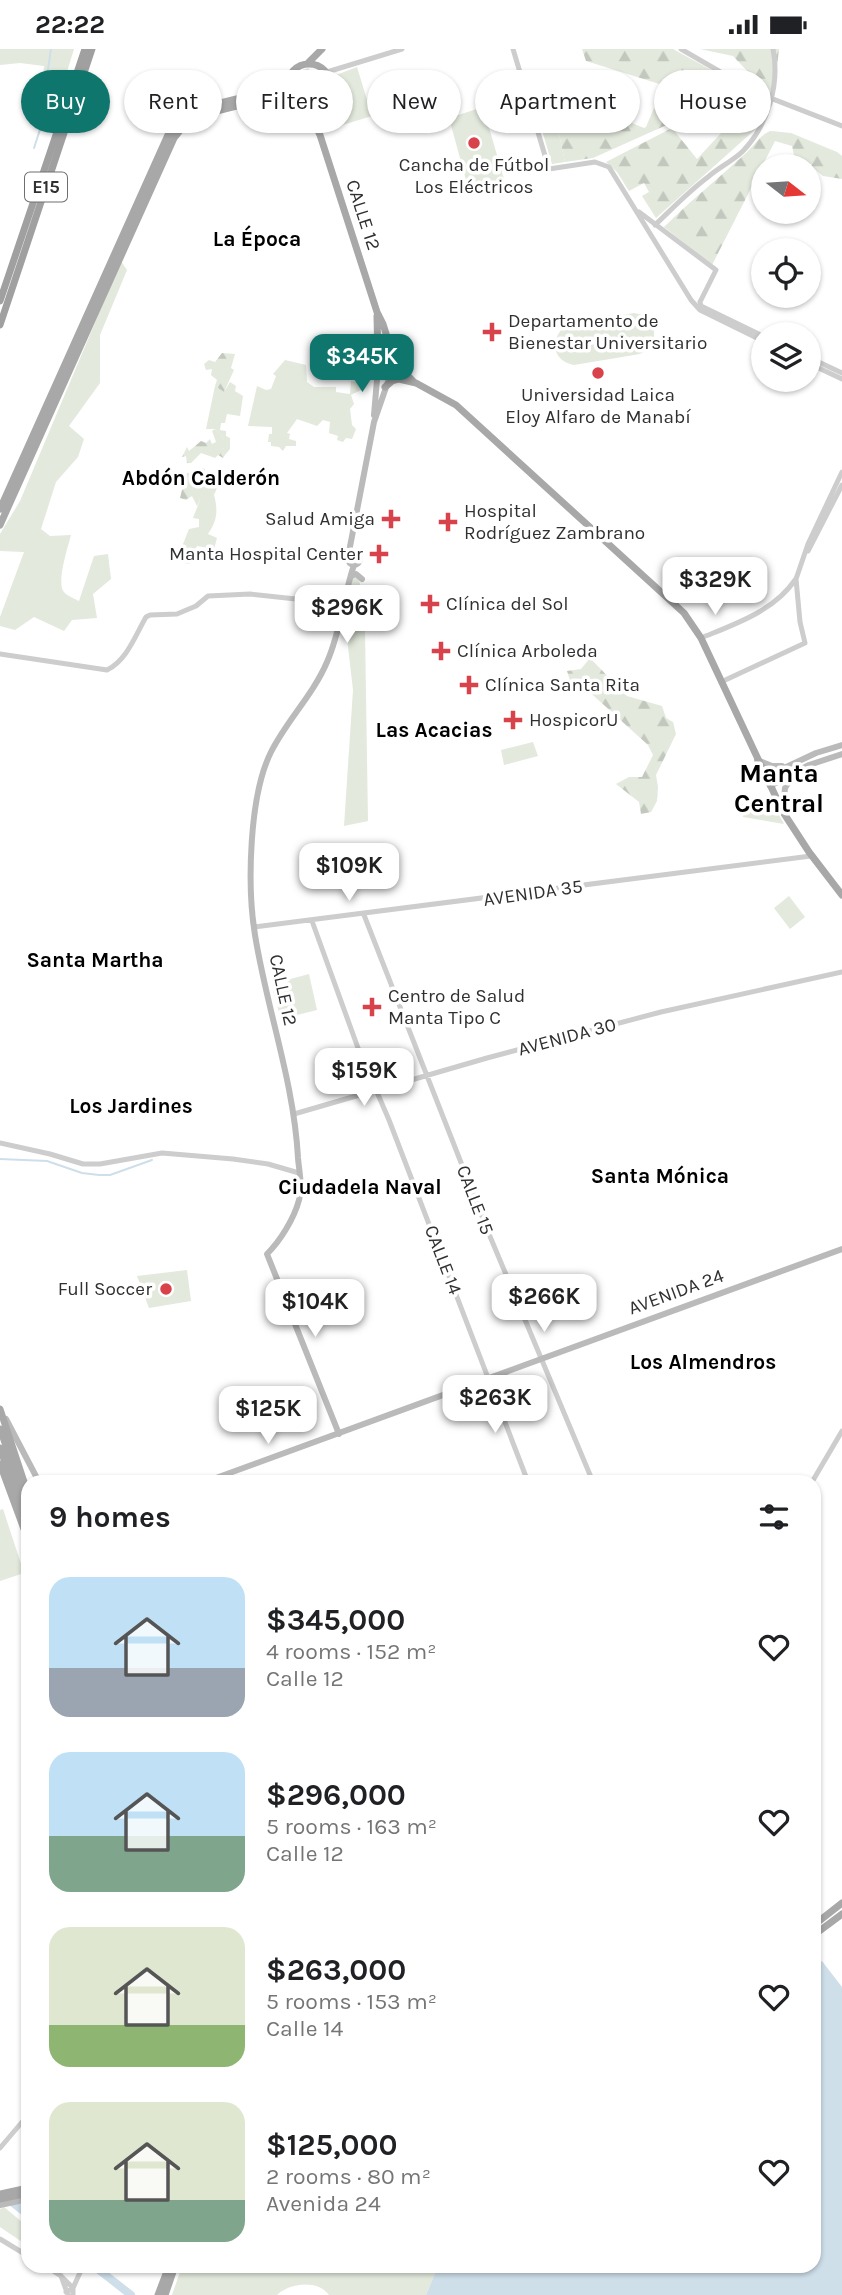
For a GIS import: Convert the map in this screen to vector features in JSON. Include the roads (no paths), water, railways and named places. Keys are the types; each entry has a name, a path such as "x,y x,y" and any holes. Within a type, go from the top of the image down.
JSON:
{"highway":[{"name":"E15","path":"0,301 85,49"},
{"name":"E15","path":"0,325 92,49"}],"main road":[{"path":"294,70 308,63 323,49"},
{"path":"308,63 325,70 323,49"},
{"path":"0,509 147,176 168,135 188,114 206,105 236,98"},
{"path":"0,525 174,138 186,123 197,116 236,106"},
{"name":"CALLE 12","path":"319,133 383,324 393,367 374,421"},
{"name":"CALLE 12","path":"339,1434 267,1255 275,1246 300,1200 294,1114 254,927 253,838 259,787 272,750 328,661 344,611 347,559 374,421 378,364 377,312"},
{"path":"393,367 383,373 378,364 385,355 393,367 399,379"},
{"path":"393,367 456,405 676,604 701,638 783,811 811,856 842,895"},
{"path":"385,387 399,379 416,383"},
{"name":"CALLE 12","path":"346,591 354,565 360,561 353,530"},
{"path":"354,565 347,559 352,553 357,554"},
{"path":"350,577 356,574 362,579"},
{"path":"765,777 816,753 842,745"},
{"path":"770,786 798,770 842,754"},
{"path":"757,759 776,767 791,764"},
{"path":"783,811 785,788 798,770"},
{"name":"AVENIDA 24","path":"225,1475 842,1249"},
{"path":"0,1408 35,1475"},
{"path":"0,1408 21,1490"},
{"path":"0,1429 21,1492"},
{"path":"0,1448 21,1494"},
{"path":"0,1464 21,1520"},
{"path":"821,1920 842,1903"},
{"path":"821,1930 842,1914"},
{"path":"0,2196 21,2195"},
{"path":"0,2205 21,2198"},
{"path":"158,2295 166,2273"},
{"path":"165,2295 173,2273"}],"street":[{"path":"325,70 402,49"},
{"path":"513,49 548,169 590,162 608,167 647,222 691,300 700,310 751,333"},
{"path":"681,49 719,70"},
{"path":"773,49 775,74 771,99 842,126"},
{"path":"655,225 709,176 742,151 756,133"},
{"path":"647,222 655,225 716,270 700,302"},
{"path":"691,300 700,302 701,306 751,332"},
{"path":"821,363 842,373"},
{"path":"821,369 842,379"},
{"path":"701,638 763,610 789,588 796,579 808,544 842,472"},
{"path":"806,553 813,545 842,485"},
{"path":"721,682 805,643 796,579"},
{"path":"0,654 107,670 125,654 146,617 186,611 208,596 250,594 305,600 344,611"},
{"name":"AVENIDA 35","path":"254,927 811,856"},
{"name":"CALLE 15","path":"364,915 540,1359 590,1475"},
{"name":"CALLE 14","path":"312,921 375,1091 389,1120 525,1475"},
{"name":"AVENIDA 30","path":"294,1114 698,1002 842,972"},
{"path":"0,1143 83,1164 100,1164 162,1153 268,1164 299,1173"},
{"path":"816,1475 842,1431"},
{"path":"0,2148 21,2123"},
{"path":"1,2238 21,2251"},
{"path":"62,2273 59,2274 70,2292"},
{"path":"70,2292 79,2273"}],"water":[{"path":"821,1962 842,1987 842,2295 426,2295 435,2273 821,2273"}],"waterway":[{"path":"48,70 51,49"},
{"path":"34,148 39,133"},
{"path":"0,1159 47,1161 82,1173 99,1175 110,1175 152,1160"},
{"path":"8,2199 21,2209"},
{"path":"103,2273 131,2295"}],"place":[{"name":"Cancha de Fútbol Los Eléctricos","path":"474,143"},
{"name":"Departamento de Bienestar Universitario","path":"492,332"},
{"name":"Universidad Laica Eloy Alfaro de Manabí","path":"598,373"},
{"name":"Salud Amiga","path":"391,519"},
{"name":"Hospital Rodríguez Zambrano","path":"448,522"},
{"name":"Manta Hospital Center","path":"379,554"},
{"name":"Clínica del Sol","path":"430,604"},
{"name":"Clínica Arboleda","path":"441,651"},
{"name":"Clínica Santa Rita","path":"469,685"},
{"name":"HospicorU","path":"513,720"},
{"name":"Centro de Salud Manta Tipo C","path":"372,1007"},
{"name":"Full Soccer","path":"166,1289"}],"district":[{"name":"La Época","path":"257,239"},
{"name":"Abdón Calderón","path":"201,478"},
{"name":"Las Acacias","path":"434,730"},
{"name":"Manta Central","path":"779,788"},
{"name":"Santa Martha","path":"95,960"},
{"name":"Los Jardines","path":"131,1106"},
{"name":"Santa Mónica","path":"660,1176"},
{"name":"Ciudadela Naval","path":"360,1187"},
{"name":"Los Almendros","path":"703,1362"}]}
